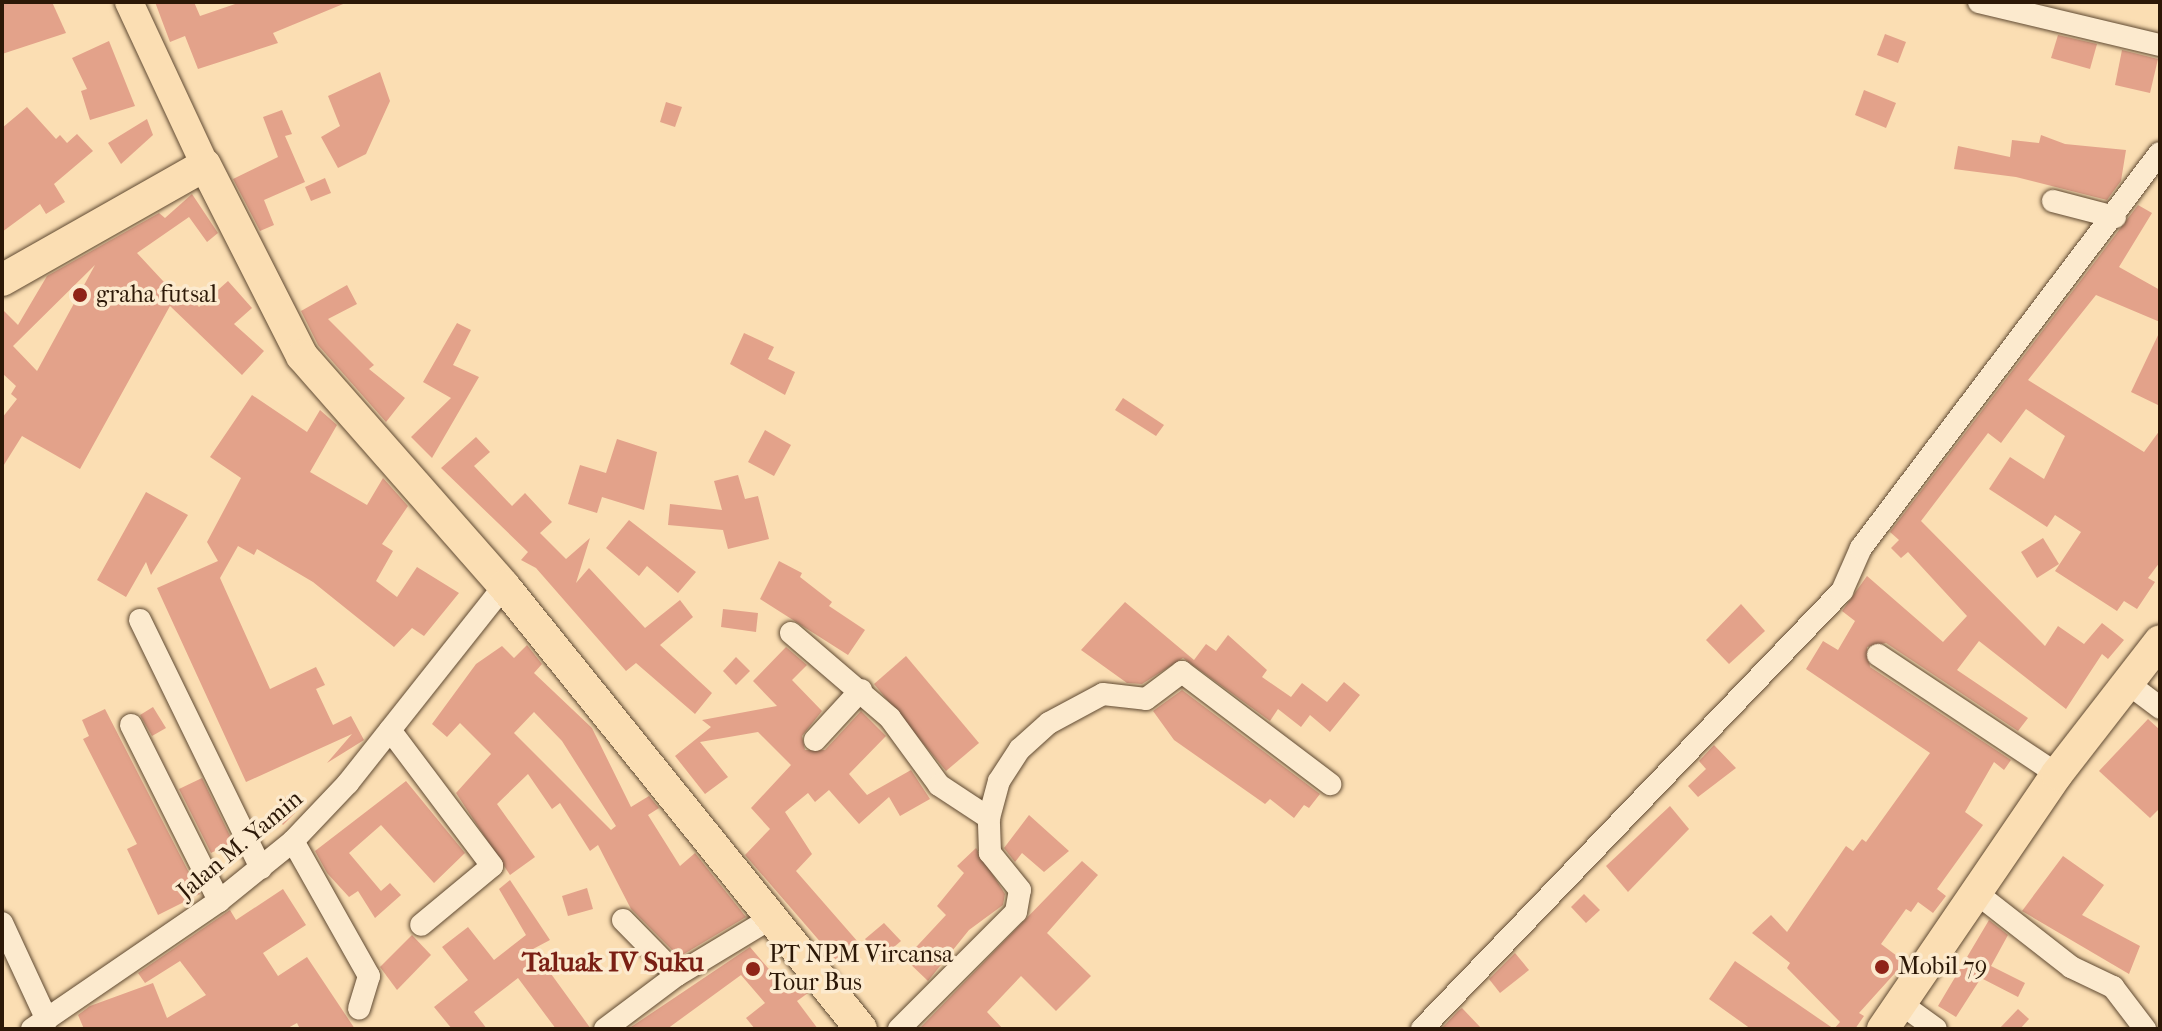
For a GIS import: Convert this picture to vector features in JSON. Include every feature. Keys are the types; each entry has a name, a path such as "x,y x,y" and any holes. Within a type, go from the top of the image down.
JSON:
{"highway":[{"path":"2,261 200,155"},
{"path":"2,280 200,155"},
{"path":"200,155 302,356 504,586 861,1029"},
{"path":"1891,1016 1979,895 2057,774 2130,685 2160,641"}],"main road":[{"path":"129,2 200,155"}],"street":[{"path":"1979,2 2160,45"},
{"path":"1422,1029 1842,591 1861,548 2115,217 2160,153"},
{"path":"2053,201 2115,217"},
{"name":"Jalan M. Yamin","path":"39,1024 219,901 293,841 390,730 504,586"},
{"path":"140,620 261,868"},
{"path":"791,633 890,718 939,785 989,818"},
{"path":"1878,655 2057,774"},
{"path":"899,1029 1021,903 1020,890 990,853 989,818 999,781 1020,749 1049,723 1103,694 1146,699 1173,672 1182,672 1330,784"},
{"path":"2130,685 2160,708"},
{"path":"815,740 861,690"},
{"path":"131,725 219,901"},
{"path":"390,730 492,866 421,925"},
{"path":"293,841 369,976 359,1008"},
{"path":"1979,895 2071,967 2113,987 2145,1029"},
{"path":"605,1029 677,975 770,919"},
{"path":"623,920 677,975"},
{"path":"2,923 39,1024"},
{"path":"1891,1016 1936,1029"}],"building":[{"path":"4,2 52,2 66,33 2,54"},
{"path":"155,2 194,2 200,16 241,2 348,2 273,33 278,43 198,69 185,36 170,42"},
{"path":"1885,34 1906,42 1898,63 1877,55"},
{"path":"2058,35 2097,44 2090,69 2051,58"},
{"path":"109,41 135,106 90,120 81,91 87,89 72,58"},
{"path":"2122,50 2158,59 2150,93 2115,85"},
{"path":"380,72 390,101 366,154 338,168 321,137 340,126 328,96"},
{"path":"1864,90 1896,103 1886,128 1855,115"},
{"path":"666,102 682,107 675,127 660,122"},
{"path":"27,107 56,139 60,135 67,143 77,134 93,151 54,184 65,202 46,214 40,204 2,232 2,128"},
{"path":"282,110 292,134 285,136 305,182 264,200 274,225 260,231 233,179 278,157 263,117"},
{"path":"147,119 153,135 121,164 108,143"},
{"path":"2041,135 2065,144 2126,150 2121,181 2107,200 2016,177 1954,169 1958,146 2010,157 2012,140 2039,143"},
{"path":"325,178 331,193 311,201 305,187"},
{"path":"192,194 218,233 207,242 189,217 137,253 176,295 172,302 184,291 199,307 228,281 252,308 234,324 264,351 242,375 170,306 80,469 22,436 2,468 2,418 17,399 11,394 16,386 2,373 2,309 18,325 47,276 159,213 165,218","holes":["95,265 37,371 13,346"]},
{"path":"2138,205 2152,213 2119,267 2160,290 2160,322 2096,295 2028,380 2144,452 2160,430 2160,562 2148,578 2155,582 2137,609 2124,601 2117,611 2055,571 2081,532 2055,515 2047,527 1989,489 2010,457 2044,479 2065,436 2026,409 2001,443 1988,433 1921,521 2045,646 2058,626 2084,644 2102,623 2124,640 2108,659 2102,654 2066,709 1979,641 1957,670 2028,718 2018,731 1886,643 1867,647 1870,667 2011,760 2004,770 1994,762 1965,812 1983,825 1937,889 1946,896 1933,913 1918,902 1911,912 1906,909 1881,944 1905,962 1859,1013 1864,1016 1855,1029 1834,1029 1840,1022 1787,968 1790,963 1752,933 1771,915 1787,932 1846,846 1853,851 1862,839 1866,842 1930,753 1806,669 1823,641 1838,650 1855,621 1842,611 1867,576 1943,642 1967,616 1908,552 1901,558 1891,548 1899,540 1890,532"},
{"path":"347,285 357,304 328,319 374,365 369,369 405,398 386,422 318,345 301,311"},
{"path":"457,323 471,330 453,365 479,377 432,458 411,437 451,398 423,382"},
{"path":"2160,331 2160,406 2131,392"},
{"path":"744,333 774,347 768,359 795,372 785,395 730,364"},
{"path":"252,395 307,432 320,410 337,425 310,472 367,505 383,478 408,506 382,544 393,551 376,581 397,597 417,567 459,593 424,636 412,628 394,647 313,582 257,549 254,555 238,546 220,578 270,689 316,667 325,685 316,689 333,725 351,716 364,740 327,763 352,734 246,782 157,588 218,561 207,542 241,478 210,457"},
{"path":"1123,398 1164,425 1156,436 1115,410"},
{"path":"765,430 791,445 774,476 748,462"},
{"path":"476,437 490,452 474,466 512,506 525,493 552,522 540,533 566,559 590,538 576,583 589,568 645,628 680,600 693,617 660,645 712,693 695,714 636,663 626,671 536,568 521,560 528,552 441,468"},
{"path":"617,439 657,452 644,510 602,497 597,513 568,504 580,465 606,473"},
{"path":"738,475 745,499 758,496 769,539 728,549 723,530 668,525 670,504 722,510 714,481"},
{"path":"146,492 188,515 151,575 146,562 126,597 97,580"},
{"path":"629,520 696,572 678,593 647,566 639,576 606,548"},
{"path":"2043,538 2059,564 2037,578 2021,552"},
{"path":"779,561 802,573 800,577 832,602 829,606 865,630 848,655 760,599"},
{"path":"1125,602 1194,660 1206,644 1216,651 1228,635 1267,670 1262,677 1291,697 1302,683 1327,702 1344,682 1360,695 1330,732 1310,715 1301,727 1278,709 1270,721 1183,658 1142,684 1127,683 1081,650"},
{"path":"1741,604 1765,631 1729,664 1706,640"},
{"path":"723,609 758,613 756,632 721,627"},
{"path":"527,645 542,664 534,673 592,728 631,807 649,796 659,808 648,815 680,866 695,853 746,917 679,957 631,909 598,845 590,851 560,803 552,809 528,774 497,804 535,857 510,875 456,793 491,754 460,723 447,737 432,724 476,664 502,646 514,658","holes":["534,712 562,741 616,826 611,830 514,733"]},
{"path":"786,647 807,665 792,680 822,711 802,736 805,750 825,750 861,711 886,736 849,774 867,795 911,770 930,799 900,816 889,797 859,824 829,790 815,802 808,793 785,812 812,854 796,871 858,942 836,960 745,855 770,829 751,808 791,765 758,732 700,742 728,777 705,794 675,756 711,727 702,720 777,706 753,681"},
{"path":"906,656 979,743 946,771 874,684"},
{"path":"736,657 750,671 736,685 723,671"},
{"path":"1182,690 1320,794 1309,808 1304,805 1294,818 1270,799 1265,804 1174,740 1153,711"},
{"path":"153,707 166,728 152,736 140,715"},
{"path":"105,709 200,894 158,915 127,849 137,844 83,739 89,736 82,720"},
{"path":"2148,719 2160,730 2160,808 2150,818 2099,771"},
{"path":"1714,745 1736,768 1698,797 1688,786 1706,769 1699,761"},
{"path":"202,778 233,842 211,853 179,789"},
{"path":"406,781 465,853 434,883 381,825 349,853 381,891 390,883 401,895 375,918 358,891 349,897 327,873 315,851"},
{"path":"286,797 298,810 283,825 271,812"},
{"path":"1670,806 1689,829 1628,892 1606,866"},
{"path":"1029,815 1069,851 1044,872 1022,853 1015,862 1004,848"},
{"path":"976,848 1005,894 1003,905 969,930 928,981 905,959 946,915 937,906 964,873 957,866"},
{"path":"2063,856 2104,885 2082,915 2140,946 2129,974 2022,911"},
{"path":"1082,861 1098,875 1047,933 1091,976 1056,1011 1021,976 987,1012 1003,1029 919,1029"},
{"path":"510,880 550,940 533,949 591,1029 556,1029 518,978 474,1012 487,1029 452,1029 434,1007 468,980 442,947 468,927 494,960 526,935 499,889"},
{"path":"587,888 593,909 568,916 562,896"},
{"path":"283,889 306,925 263,953 278,976 307,957 355,1029 300,1029 297,1023 286,1029 84,1029 78,1015 90,1006 153,983 167,1018 206,995 180,961 145,983 138,973 230,910 236,920"},
{"path":"1584,894 1600,910 1586,923 1571,907"},
{"path":"1989,920 2008,935 1991,966 2025,983 2018,997 1981,978 1956,1017 1938,1006"},
{"path":"884,923 901,941 881,958 865,939"},
{"path":"412,935 431,955 397,990 380,967"},
{"path":"750,947 785,988 796,979 808,993 797,1001 818,1029 755,1029 746,1018 765,1003 741,975 667,1029 628,1029"},
{"path":"1515,953 1529,970 1500,993 1489,979"},
{"path":"1735,961 1834,1029 1751,1029 1709,999"},
{"path":"1462,1008 1482,1029 1441,1029 1458,1011"},
{"path":"2018,1009 2029,1019 2020,1029 1999,1029"}],"place":[{"name":"graha futsal","path":"80,295"},
{"name":"Mobil 79","path":"1882,967"},
{"name":"PT NPM Vircansa Tour Bus","path":"753,969"}],"district":[{"name":"Taluak IV Suku","path":"613,962"}]}
